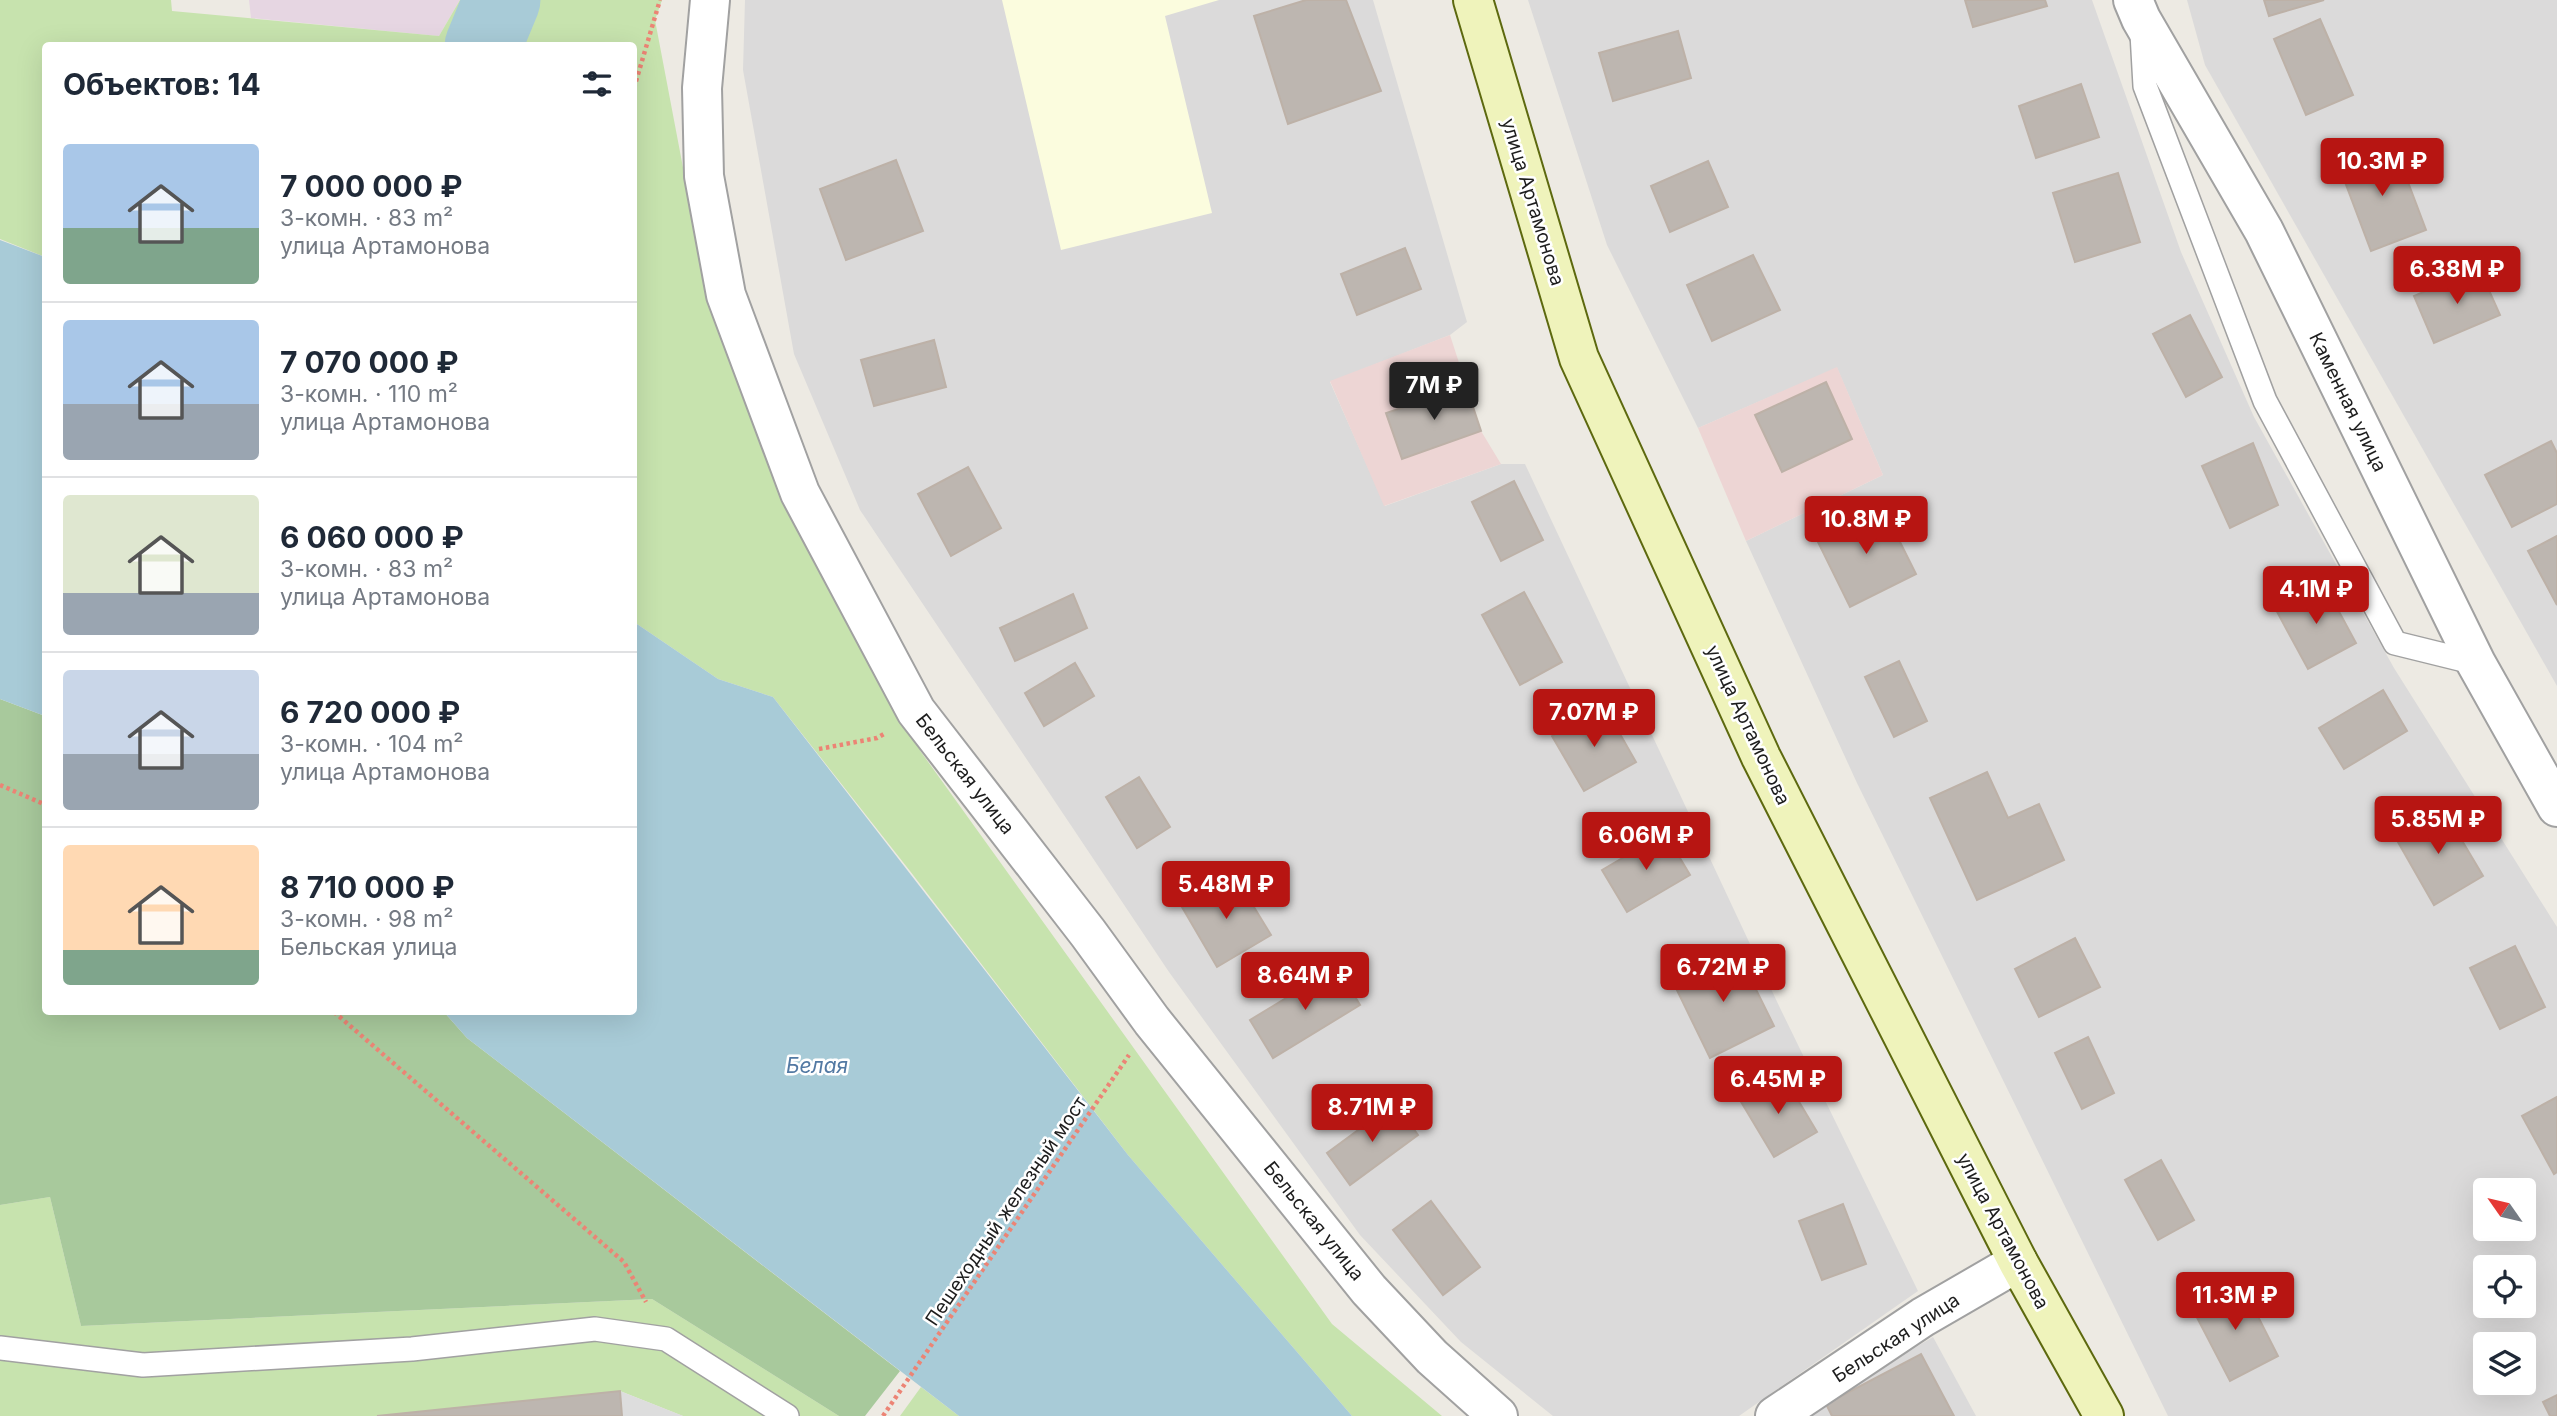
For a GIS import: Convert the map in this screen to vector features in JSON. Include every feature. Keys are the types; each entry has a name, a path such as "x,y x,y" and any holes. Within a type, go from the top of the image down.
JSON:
{"street":[{"name":"Бельская улица","path":"710,0 702,88 704,176 726,295 800,493 916,710 1080,922 1152,1021 1369,1290 1432,1357 1498,1416"},
{"name":"улица Артамонова","path":"1473,0 1579,358 1761,757 2018,1262 2104,1416"},
{"name":"Каменная улица","path":"2137,10 2264,231 2476,663 2557,807"},
{"name":"Бельская улица","path":"1775,1416 1923,1317 2018,1262"}],"lane":[{"path":"2137,10 2145,86 2265,401 2395,643 2476,663"},
{"path":"0,1348 28,1349 143,1365 412,1349 595,1329 666,1339 787,1416"}],"path":[{"path":"637,78 660,0"},
{"path":"819,749 877,738 916,710"},
{"path":"0,785 42,802"},
{"path":"337,1015 624,1262 666,1339"},
{"name":"Пешеходный железный мост","path":"883,1416 1152,1021"}],"shaded area":[{"path":"249,0 460,0 439,36 251,18"},
{"path":"745,0 1373,0 1467,322 1450,335 1330,382 1385,506 1501,464 1525,464 1780,1008 1918,1291 1739,1416 1553,1416 1461,1342 1360,1235 1169,972 860,510 794,354 743,70"},
{"path":"1002,0 1219,0 1165,16 1212,213 1061,250"},
{"path":"1528,0 2092,0 2181,252 2254,417 2394,668 2557,927 2557,1416 2168,1416 1857,783 1746,541 1883,475 1837,368 1698,428 1607,245"},
{"path":"2187,0 2557,0 2557,686 2205,65"},
{"path":"1450,335 1481,431 1501,464 1384,506 1330,381"},
{"path":"1837,367 1883,475 1746,541 1698,428"},
{"path":"1933,1337 1976,1416 1800,1416"},
{"path":"620,1391 683,1416 622,1416"}],"green space":[{"path":"0,0 171,0 172,11 439,36 460,0 662,0 655,20 707,294 921,752 1332,1324 1442,1416 1352,1416 1128,1155 773,697 718,679 637,624 637,42 42,42 42,256 0,239"},
{"path":"0,699 42,715 42,1015 447,1015 467,1038 900,1371 865,1416 839,1416 652,1299 81,1326 50,1197 0,1205"},
{"path":"50,1197 81,1326 652,1299 839,1416 683,1416 620,1391 377,1416 0,1416 0,1205"},
{"path":"921,1387 959,1416 900,1416"}],"water":[{"path":"0,240 42,256 42,715 0,699"},
{"name":"Белая","path":"637,624 718,679 773,697 1128,1155 1352,1416 959,1416 467,1038 447,1015 637,1015"}],"building":[{"path":"1306,0 1346,0 1381,91 1288,124 1254,16"},
{"path":"1965,0 2045,0 2047,6 1973,27"},
{"path":"2264,0 2324,0 2269,16"},
{"path":"2320,19 2353,95 2306,115 2274,39"},
{"path":"1678,31 1691,78 1613,101 1599,53"},
{"path":"2081,84 2099,137 2036,158 2019,106"},
{"path":"2394,145 2426,230 2371,251 2339,166"},
{"path":"896,160 923,231 846,260 820,189"},
{"path":"1708,161 1728,207 1670,232 1651,186"},
{"path":"2118,173 2140,242 2075,262 2053,193"},
{"path":"1405,248 1421,289 1357,315 1341,274"},
{"path":"1753,255 1780,310 1712,341 1687,285"},
{"path":"2479,268 2500,315 2434,343 2414,296"},
{"path":"2190,315 2222,377 2186,397 2153,334"},
{"path":"934,340 946,387 874,406 861,360"},
{"path":"1826,382 1852,439 1782,472 1755,415"},
{"path":"1466,386 1481,431 1402,459 1386,413"},
{"path":"2551,441 2557,453 2557,504 2512,527 2485,475"},
{"path":"2253,443 2278,505 2230,528 2202,466"},
{"path":"968,467 1001,528 951,556 918,494"},
{"path":"1514,481 1543,540 1501,561 1472,502"},
{"path":"1882,506 1916,574 1850,607 1816,538"},
{"path":"2557,536 2557,605 2528,551"},
{"path":"2323,582 2356,643 2308,669 2275,608"},
{"path":"1524,592 1562,662 1520,685 1482,615"},
{"path":"1073,594 1087,628 1015,661 1000,628"},
{"path":"1899,661 1927,721 1894,737 1865,677"},
{"path":"1075,663 1094,696 1044,726 1025,693"},
{"path":"2383,690 2407,731 2344,769 2319,728"},
{"path":"1604,706 1636,762 1584,791 1552,736"},
{"path":"1987,772 2008,818 2039,804 2064,860 1977,900 1930,798"},
{"path":"1139,777 1170,827 1137,848 1106,797"},
{"path":"2442,807 2483,876 2434,905 2394,835"},
{"path":"1665,833 1690,875 1627,912 1602,870"},
{"path":"1235,876 1271,935 1217,967 1182,907"},
{"path":"2075,938 2100,987 2039,1017 2015,969"},
{"path":"2515,946 2545,1007 2500,1029 2470,968"},
{"path":"1737,951 1774,1026 1710,1058 1673,982"},
{"path":"1337,967 1360,1005 1273,1058 1250,1020"},
{"path":"2088,1037 2114,1093 2082,1109 2055,1053"},
{"path":"1783,1075 1817,1132 1774,1157 1740,1100"},
{"path":"2557,1097 2557,1172 2554,1174 2522,1116"},
{"path":"1395,1103 1418,1135 1350,1185 1327,1153"},
{"path":"2161,1160 2194,1220 2158,1240 2125,1180"},
{"path":"1431,1201 1480,1267 1443,1295 1393,1230"},
{"path":"1843,1204 1866,1264 1822,1280 1799,1221"},
{"path":"2241,1283 2278,1356 2230,1381 2192,1308"},
{"path":"1921,1354 1954,1416 1832,1416 1826,1404"},
{"path":"620,1391 622,1416 377,1416"},
{"path":"2557,1395 2557,1416 2550,1416 2543,1402"}],"waterway":[{"path":"485,42 502,0"}]}
